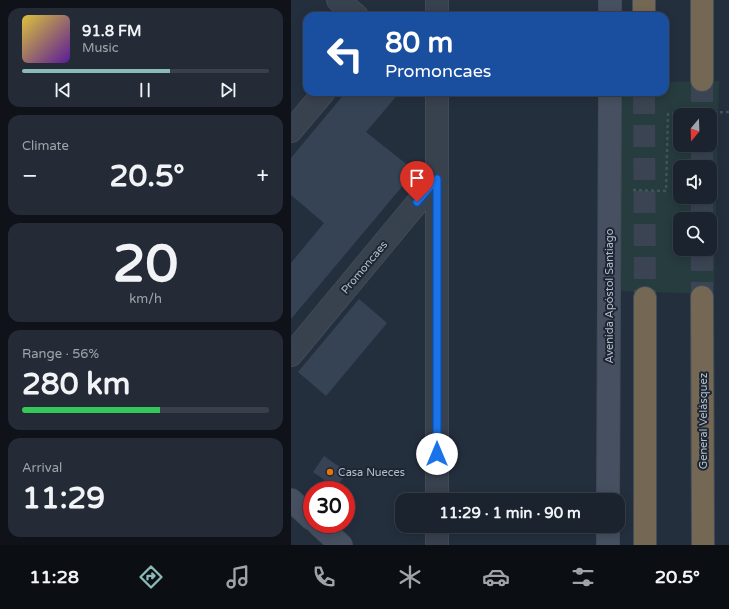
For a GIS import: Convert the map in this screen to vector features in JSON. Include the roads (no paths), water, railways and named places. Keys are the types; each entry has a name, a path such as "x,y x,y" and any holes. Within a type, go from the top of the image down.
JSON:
{"highway":[{"path":"644,0 644,12"},
{"path":"702,0 702,80"},
{"name":"General Velásquez","path":"702,297 703,545"},
{"path":"645,298 645,545"}],"main road":[{"path":"610,0 610,12"},
{"name":"Avenida Apóstol Santiago","path":"608,493 610,96"},
{"path":"291,500 303,511"},
{"path":"327,533 341,545"},
{"path":"608,533 608,545"}],"street":[{"path":"338,0 352,12"},
{"path":"437,0 437,12"},
{"path":"291,131 321,96"},
{"path":"437,96 437,493"},
{"name":"Promoncaes","path":"291,355 437,179"},
{"path":"437,533 437,545"}],"tunnel":[{"path":"702,80 702,108"},
{"path":"644,96 645,298"},
{"path":"702,152 702,160"},
{"path":"702,204 702,212"},
{"path":"702,256 702,297"}],"place":[{"name":"Casa Nueces","path":"330,472"}]}
